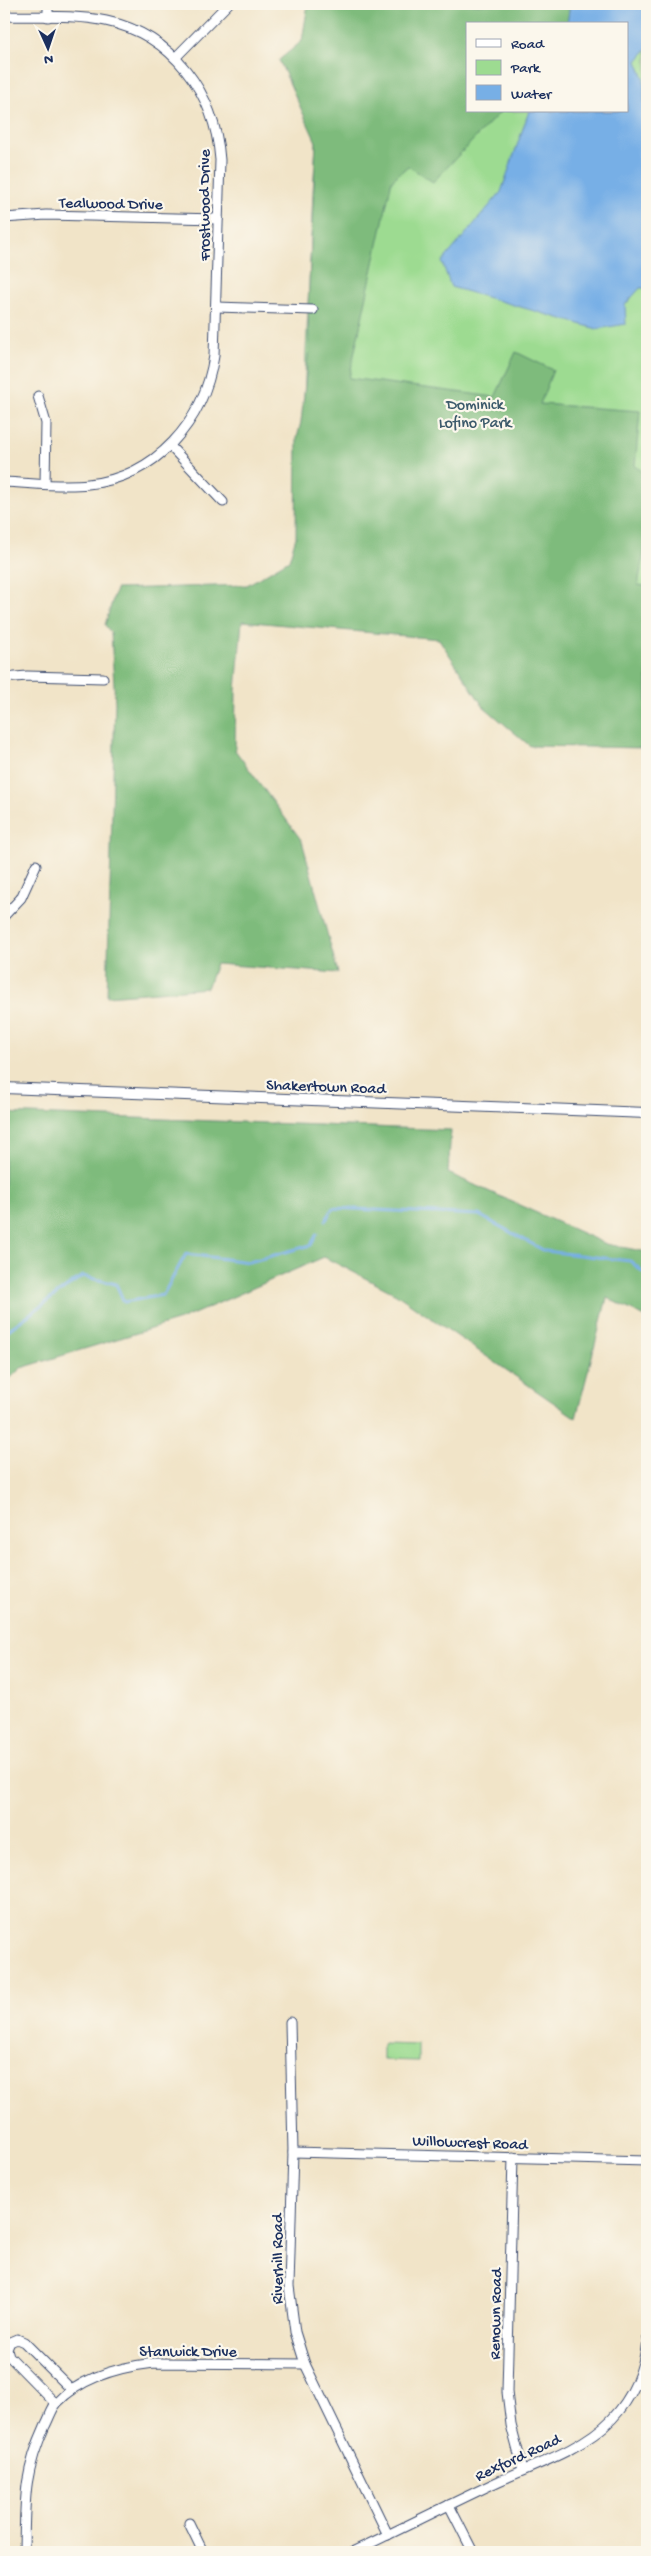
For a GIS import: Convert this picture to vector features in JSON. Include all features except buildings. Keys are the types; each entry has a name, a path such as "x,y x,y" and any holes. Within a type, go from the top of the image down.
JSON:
{"street":[{"path":"48,4 48,17"},
{"path":"176,57 228,4"},
{"name":"Frostwood Drive","path":"4,16 90,18 119,24 151,38 176,57 205,99 216,127 220,160 214,356 208,388 192,419 170,446 142,466 108,480 86,484 4,482"},
{"name":"Tealwood Drive","path":"4,218 46,215 218,219"},
{"path":"217,306 313,310"},
{"path":"38,396 46,423 45,484"},
{"path":"170,446 224,502"},
{"path":"4,678 27,676 103,678"},
{"path":"4,916 21,898 36,865"},
{"name":"Shakertown Road","path":"4,1088 647,1113"},
{"name":"Riverhill Road","path":"290,2022 293,2152 289,2286 295,2332 305,2364 388,2535"},
{"name":"Willowcrest Road","path":"293,2152 647,2161"},
{"name":"Renown Road","path":"513,2157 507,2392 511,2425 523,2470"},
{"path":"56,2404 9,2356 7,2349 10,2342 17,2339 24,2342 72,2390"},
{"name":"Rexford Road","path":"352,2552 588,2438 612,2419 626,2401 638,2381 647,2340"},
{"name":"Stanwick Drive","path":"24,2552 26,2488 28,2471 34,2450 56,2404 72,2390 104,2374 147,2364 305,2364"},
{"path":"449,2504 473,2552"},
{"path":"189,2523 203,2552"}],"green space":[{"path":"308,4 580,4 575,22 466,22 466,112 500,112 433,182 408,166 392,180 349,378 495,397 516,352 553,370 540,404 640,411 635,466 647,475 647,535 638,585 647,586 647,748 530,746 483,706 439,639 242,621 236,690 235,750 302,841 338,973 216,964 207,988 107,996 115,703 111,633 105,625 116,589 247,585 289,560 296,537 297,438 301,422 309,348 308,305 316,142 279,60 302,41"},
{"name":"Dominick Lofino Park","path":"325,4 647,4 647,592 296,583 313,192"},
{"path":"4,1113 451,1130 448,1173 606,1244 647,1252 647,1318 607,1298 576,1418 396,1294 324,1257 180,1320 21,1368 4,1384"},
{"path":"383,2044 418,2045 418,2061 383,2060"}],"water":[{"path":"570,4 642,4 647,22 647,49 637,61 644,78 644,102 647,108 647,288 640,288 625,305 626,324 597,329 451,287 442,262 501,192 529,112 628,112 628,22 567,22"}],"waterway":[{"path":"326,1220 333,1208 479,1215 545,1251 630,1261 647,1275"},
{"path":"4,1333 82,1276 116,1284 124,1302 163,1295 186,1254 249,1262 311,1245 317,1234"}]}
